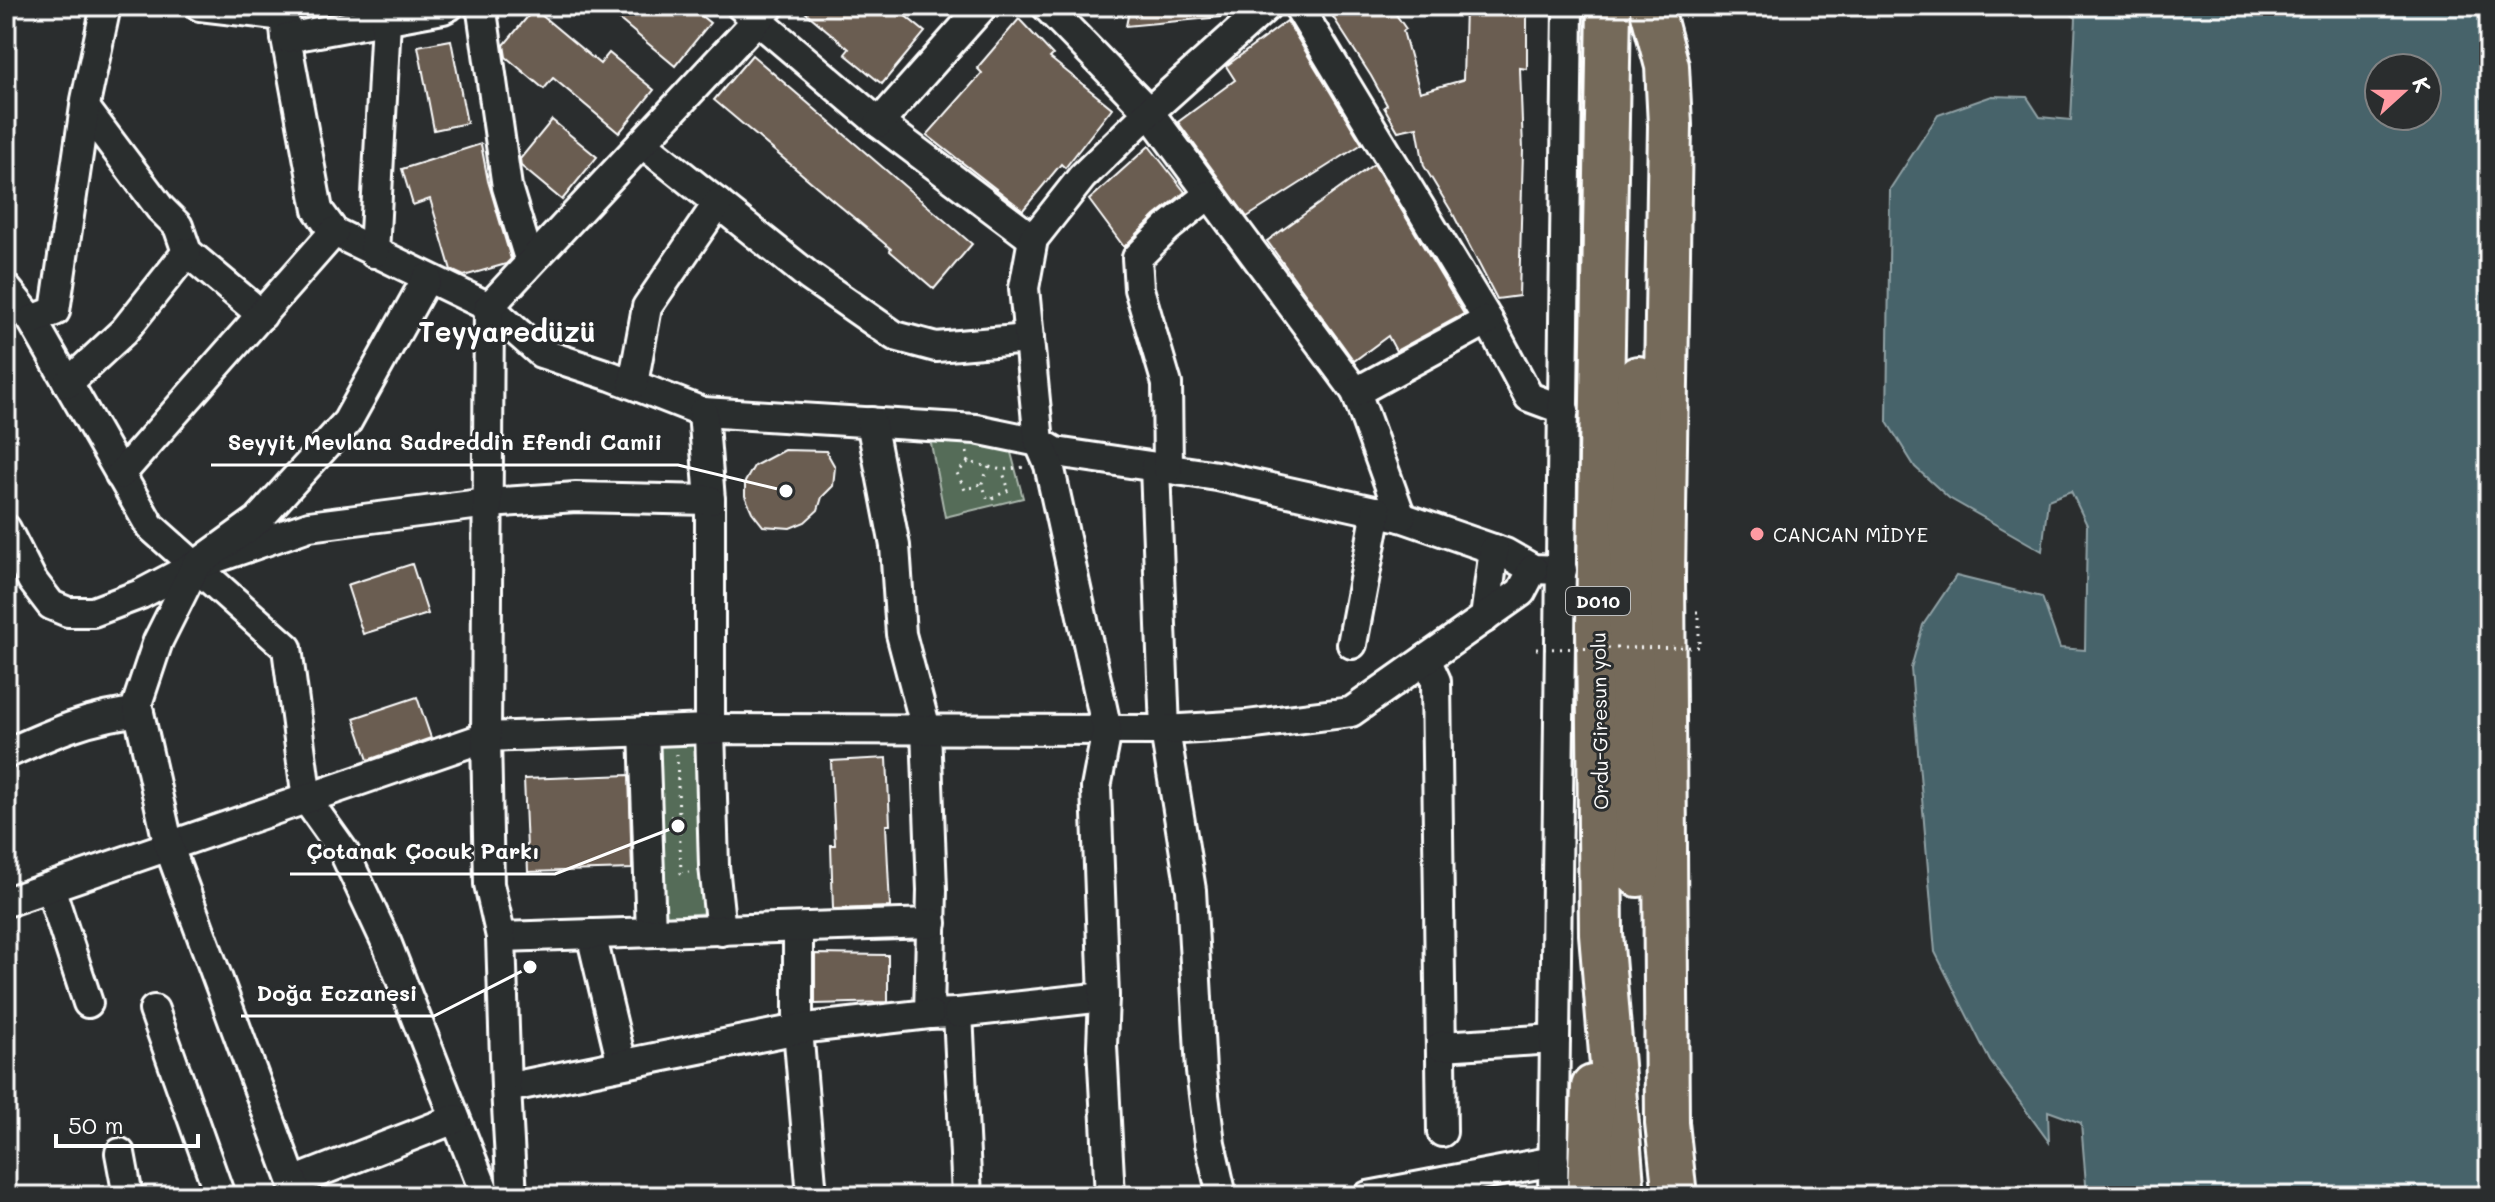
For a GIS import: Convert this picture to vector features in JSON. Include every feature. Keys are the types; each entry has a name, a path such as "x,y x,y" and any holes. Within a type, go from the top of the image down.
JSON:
{"highway":[{"name":"Ordu-Giresun yolu","path":"1609,6 1598,624 1601,934 1623,1196"},
{"name":"Ordu-Giresun yolu","path":"1648,6 1630,605 1650,1196"},
{"path":"1648,6 1667,66 1670,125 1663,575 1667,1123"},
{"path":"1640,912 1675,1196"},
{"path":"1589,1196 1601,934"}],"street":[{"path":"32,320 55,311 85,108 106,6"},
{"path":"200,6 284,20 386,20 449,6"},
{"path":"478,6 482,11 507,187 530,262"},
{"path":"879,123 983,6"},
{"path":"1046,6 1149,112 1356,392 1389,514 1352,644"},
{"path":"1110,1196 1102,1046 1104,997 1096,788 1107,730 1044,453 1024,288 1033,239 1082,177 1267,6"},
{"path":"1298,6 1488,320 1529,397 1564,410"},
{"path":"1553,1196 1568,6"},
{"path":"500,1195 506,1088 501,937 489,884 486,737 489,307 642,143 756,11 879,123 1033,239"},
{"path":"284,20 318,210 334,232 489,307 541,353 703,412 964,428 1044,453 1056,452 1217,476 1389,514 1494,549 1533,569 1562,570"},
{"path":"374,253 386,20"},
{"path":"85,108 160,208 178,226 187,252 262,315"},
{"path":"642,143 810,277 895,336 936,347 1029,339"},
{"path":"1208,195 1167,228 1137,258 1139,289 1167,384 1162,468 1165,730 1191,890 1201,1071 1210,1143 1222,1196"},
{"path":"633,384 647,307 718,203"},
{"path":"120,475 334,232"},
{"path":"68,383 124,331 187,252"},
{"path":"6,529 32,580 51,605 68,612 93,612 141,594 196,565 258,520 347,422 427,278"},
{"path":"6,288 32,320 150,526 287,648 307,800 344,852 387,944 455,1119 500,1195"},
{"path":"1356,392 1488,320"},
{"path":"703,412 710,500 713,816 721,931"},
{"path":"871,422 895,546 901,634 926,729 932,923 929,1014"},
{"path":"455,1119 296,1189 169,847 137,704 158,641 196,565 309,526 488,503 576,497 710,500"},
{"path":"1485,618 1494,549"},
{"path":"6,902 486,737 710,729 1165,730 1247,725 1351,712 1521,592 1533,569"},
{"path":"1426,659 1436,681 1442,1132"},
{"path":"6,754 50,734 114,714 139,712"},
{"path":"644,731 651,932"},
{"path":"50,887 88,1003"},
{"path":"501,937 932,923"},
{"path":"798,928 798,1029 812,1196"},
{"path":"591,934 622,1064"},
{"path":"506,1088 798,1029 1104,997"},
{"path":"154,1010 220,1196"},
{"path":"958,1013 967,1196"},
{"path":"1441,1046 1555,1039"},
{"path":"120,1153 128,1196"},
{"path":"1368,1196 1554,1161"}],"path":[{"path":"964,428 968,462"},
{"path":"968,462 1002,470 1044,453"},
{"path":"968,462 957,473 965,490 982,483"},
{"path":"989,467 982,483 988,500 1009,490 1002,470"},
{"path":"1536,649 1699,647 1699,612 1696,612"},
{"path":"677,730 681,873 715,871"},
{"path":"679,817 713,816"}],"green space":[{"path":"929,433 1009,445 1023,498 945,517"},
{"path":"650,739 699,740 708,913 656,917"}],"water":[{"path":"2062,6 2489,6 2489,1196 2087,1196 2081,1123 2048,1111 2049,1142 1990,1061 1935,952 1911,668 1923,625 1956,576 2042,597 2060,648 2085,650 2087,525 2071,491 2048,500 2042,551 1949,498 1915,467 1887,422 1890,189 1938,115 1992,96 2027,97 2040,117 2071,120 2076,18"}],"building":[{"path":"603,6 689,6 710,23 675,66"},
{"path":"798,6 893,6 925,32 882,84 845,54 849,49"},
{"path":"1130,6 1221,6 1221,17 1126,26"},
{"path":"1326,6 1390,6 1406,29 1403,31 1420,92 1463,80 1465,6 1527,6 1527,69 1520,68 1523,150 1519,296 1497,299 1424,166 1417,127 1398,131 1371,76"},
{"path":"534,9 600,64 609,53 654,90 619,133 553,78 544,89 506,57 504,45"},
{"path":"1019,19 1053,55 1050,58 1112,108 1065,168 1061,164 1023,210 927,135 982,73 977,68"},
{"path":"1287,21 1362,144 1247,217 1178,122 1235,80 1226,66"},
{"path":"451,40 467,123 434,130 418,46"},
{"path":"752,55 972,244 934,289 714,100"},
{"path":"552,120 597,157 562,200 521,166 520,159"},
{"path":"481,144 488,181 511,259 506,264 464,276 451,270 430,199 413,205 402,169"},
{"path":"1149,146 1185,192 1124,247 1089,200"},
{"path":"1374,164 1464,314 1396,351 1388,336 1354,361 1267,241"},
{"path":"784,450 826,451 835,467 833,486 822,497 818,510 805,522 790,528 763,526 745,496 745,482 754,466"},
{"path":"412,564 428,614 363,634 347,585"},
{"path":"417,697 431,738 368,760 354,718"},
{"path":"887,758 890,907 833,909 831,845 835,845 831,761"},
{"path":"629,775 632,869 528,872 524,779"},
{"path":"815,954 888,955 888,1002 815,1004"}],"place":[{"name":"Seyyit Mevlana Sadreddin Efendi Camii","path":"786,491"},
{"name":"CANCAN MİDYE","path":"1757,534"},
{"name":"Çotanak Çocuk Parkı","path":"678,826"},
{"name":"Doğa Eczanesi","path":"530,967"}],"district":[{"name":"Teyyaredüzü","path":"507,331"}]}
